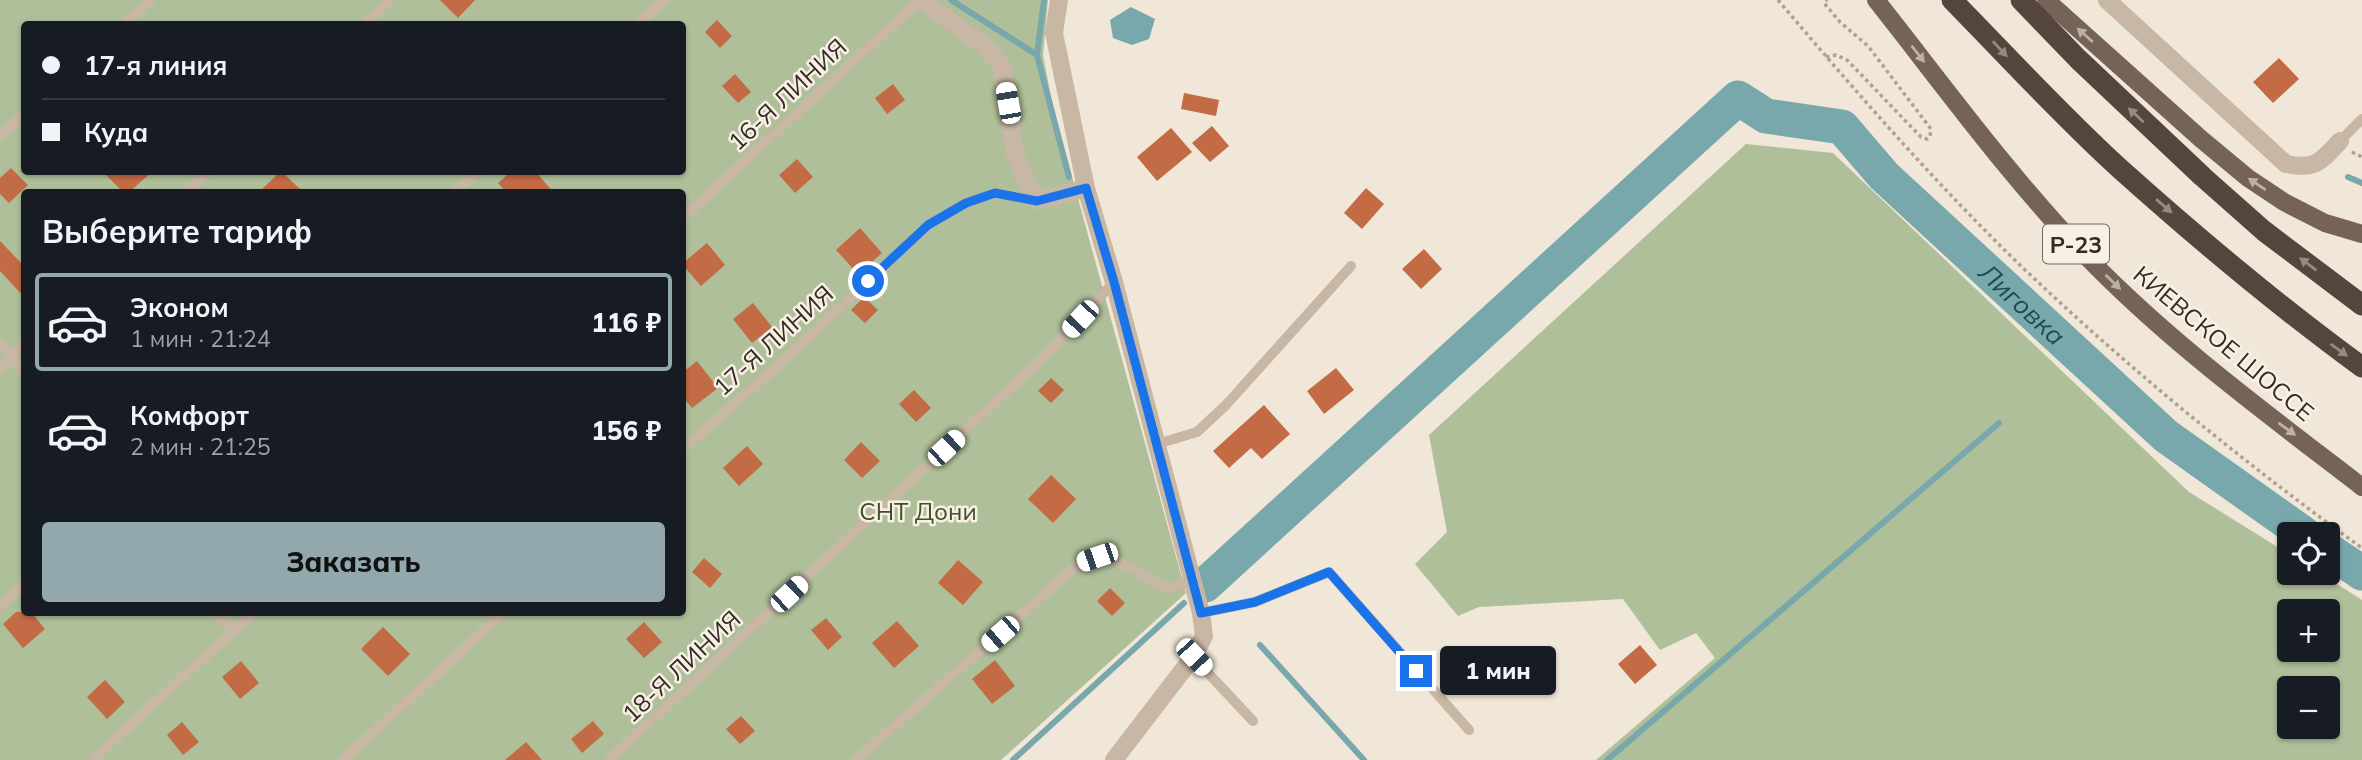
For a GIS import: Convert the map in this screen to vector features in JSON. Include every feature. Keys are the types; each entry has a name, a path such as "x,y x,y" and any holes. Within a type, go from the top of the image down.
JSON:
{"highway":[{"path":"1952,0 2049,101 2118,167 2301,322 2362,367"},
{"path":"2021,0 2078,59 2203,177 2264,231 2362,305"}],"main road":[{"name":"КИЕВСКОЕ ШОССЕ","path":"1876,0 2000,157 2084,254 2153,321 2211,371 2362,487"},
{"path":"2046,0 2248,178 2284,202 2325,223 2362,234"}],"street":[{"path":"920,0 982,44 1002,66 1015,153 1037,201 1086,188"},
{"path":"1059,0 1054,33 1086,188 1157,444 1201,613 1204,636 1194,657 1114,760"},
{"path":"2107,0 2286,164 2304,167 2319,163 2340,141"}],"lane":[{"path":"127,21 151,0"},
{"path":"367,21 390,0"},
{"path":"641,21 665,0"},
{"name":"16-Я ЛИНИЯ","path":"686,215 920,0"},
{"path":"0,136 21,117"},
{"path":"2340,141 2362,118"},
{"path":"189,189 205,175"},
{"path":"457,189 474,175"},
{"name":"17-Я ЛИНИЯ","path":"686,446 789,356 928,225 966,203 995,193 1037,201"},
{"path":"1157,444 1197,432 1226,405 1351,266"},
{"name":"18-Я ЛИНИЯ","path":"609,760 1045,356 1114,282"},
{"path":"0,344 21,369"},
{"path":"0,368 21,348"},
{"path":"856,760 1081,562 1097,557 1112,557 1150,582 1168,589 1192,580"},
{"path":"1201,613 1255,602 1329,572 1469,730"},
{"path":"0,606 21,587"},
{"path":"217,616 236,630"},
{"path":"92,760 250,616"},
{"path":"343,760 500,616"},
{"path":"1194,657 1253,721"}],"path":[{"path":"1778,0 1908,150 2021,266 2142,376 2311,511 2362,548"},
{"path":"1826,57 1836,55 1847,60 1921,137 1927,139 1930,136 1931,129 1868,46 1840,22 1824,3 1827,0"}],"green space":[{"name":"СНТ Дони","path":"0,0 1048,0 1043,55 1053,107 1186,593 1001,760 0,760"},
{"path":"1746,144 1833,153 2189,492 2277,547 2277,585 2338,585 2362,600 2362,760 1596,760 1715,658 1696,633 1660,650 1623,599 1479,607 1458,616 1415,564 1447,532 1429,435"}],"water":[{"path":"1131,7 1155,19 1149,39 1132,45 1113,38 1110,20"}],"building":[{"path":"440,0 475,0 458,18"},
{"path":"717,20 732,36 720,48 705,32"},
{"path":"2279,58 2299,79 2273,103 2253,82"},
{"path":"735,74 751,92 738,103 722,86"},
{"path":"893,84 905,100 887,114 875,98"},
{"path":"1184,93 1219,100 1216,116 1181,109"},
{"path":"1212,126 1229,146 1210,162 1192,143"},
{"path":"1171,128 1192,152 1157,181 1137,157"},
{"path":"797,159 813,177 795,193 779,175"},
{"path":"11,168 28,185 9,203 0,194 0,178"},
{"path":"106,175 149,175 132,189 120,189"},
{"path":"277,175 285,175 300,189 262,189"},
{"path":"507,175 539,175 550,189 503,189 498,183"},
{"path":"1366,188 1384,204 1362,229 1344,213"},
{"path":"860,228 882,253 858,274 836,250"},
{"path":"0,241 21,263 21,294 0,271"},
{"path":"707,243 725,265 701,286 686,269 686,261"},
{"path":"1424,249 1442,269 1421,289 1402,269"},
{"path":"864,297 878,310 865,323 851,310"},
{"path":"753,303 772,327 752,343 733,319"},
{"path":"697,361 718,388 692,408 686,401 686,370"},
{"path":"1336,368 1354,390 1324,414 1307,391"},
{"path":"1051,378 1064,390 1051,403 1038,391"},
{"path":"914,390 931,408 916,422 899,404"},
{"path":"1264,405 1290,434 1262,459 1251,448 1229,468 1213,451"},
{"path":"861,442 880,461 862,478 844,460"},
{"path":"747,446 763,464 739,486 723,468"},
{"path":"1051,475 1076,499 1053,523 1028,499"},
{"path":"704,558 722,574 710,588 692,572"},
{"path":"958,560 983,582 963,605 938,583"},
{"path":"1110,588 1125,603 1112,616 1097,601"},
{"path":"16,612 21,612 21,616 34,616 45,629 23,648 3,624"},
{"path":"826,618 842,637 828,650 811,630"},
{"path":"897,621 919,646 894,668 872,643"},
{"path":"644,622 662,642 644,658 626,639"},
{"path":"383,627 410,654 388,676 361,649"},
{"path":"1640,645 1657,665 1635,684 1618,664"},
{"path":"995,660 1015,686 992,704 972,679"},
{"path":"241,661 259,683 240,699 222,677"},
{"path":"105,680 125,702 107,719 87,697"},
{"path":"741,716 755,731 740,744 726,729"},
{"path":"593,721 604,734 582,753 571,739"},
{"path":"182,722 199,742 183,755 167,735"},
{"path":"526,742 542,760 505,760"}],"waterway":[{"path":"951,0 1037,55"},
{"path":"1044,0 1037,55 1069,177"},
{"name":"Лиговка","path":"1205,585 1738,98 1766,116 1842,127 1884,176 2166,436 2287,522"},
{"path":"2348,177 2362,183"},
{"path":"1607,760 1999,423"},
{"name":"Лиговка","path":"2340,558 2362,573"},
{"path":"1013,760 1184,603"},
{"path":"1260,645 1364,760"}],"route":[{"path":"868,281 928,225 966,203 995,193 1037,201 1086,188 1114,282 1201,613 1255,602 1329,572 1416,671"}]}
